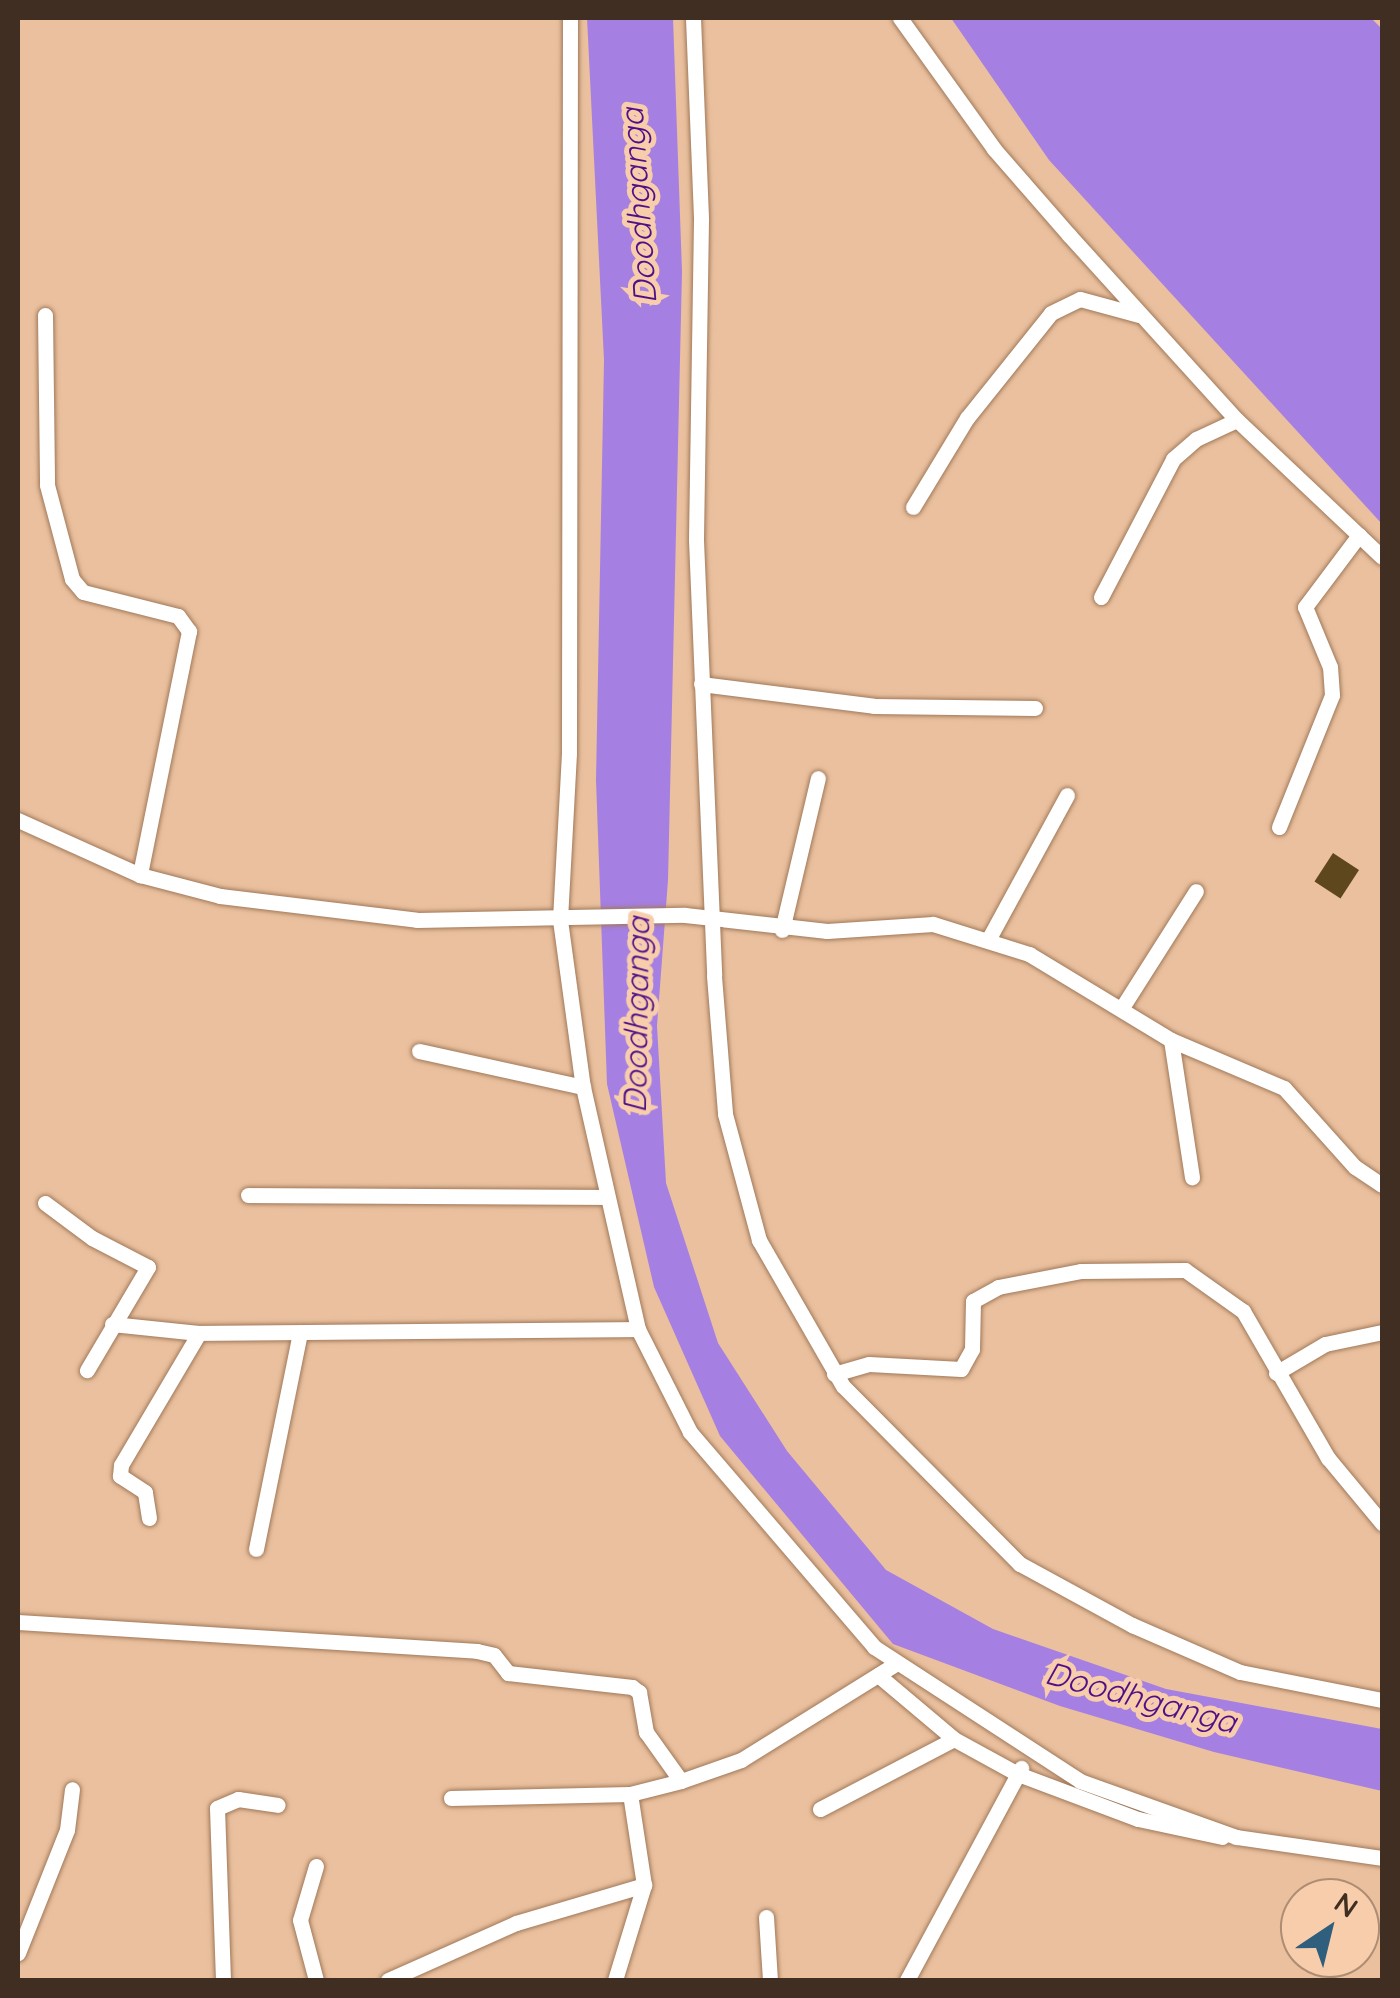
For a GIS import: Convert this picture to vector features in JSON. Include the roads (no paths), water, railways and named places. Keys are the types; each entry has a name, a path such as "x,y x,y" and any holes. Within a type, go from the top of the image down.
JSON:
{"street":[{"path":"570,18 570,678 560,920 583,1087 638,1329 668,1396 730,1485 874,1647 1028,1752 1080,1781 1236,1837"},
{"path":"692,18 701,220 694,365 701,684 725,1114 759,1240 834,1374 946,1495 1020,1564 1132,1625 1240,1672 1382,1700"},
{"path":"900,18 994,149 1143,317 1236,420 1382,557"},
{"path":"913,508 967,418 1050,314 1080,299 1143,317"},
{"path":"45,315 47,485 72,579 83,592 178,616 189,631 140,875"},
{"path":"1100,597 1173,459 1196,439 1236,420"},
{"path":"1278,827 1332,695 1330,667 1304,608 1359,535"},
{"path":"701,684 874,706 1036,708"},
{"path":"782,930 818,778"},
{"path":"988,940 1066,795"},
{"path":"18,820 140,875 220,896 417,920 685,915 714,916 782,930 932,924 1029,954 1123,1006 1171,1040 1284,1088 1355,1167 1382,1185"},
{"path":"1123,1006 1196,891"},
{"path":"1171,1040 1192,1177"},
{"path":"419,1051 583,1087"},
{"path":"248,1196 606,1197"},
{"path":"44,1203 92,1238 148,1267 87,1370"},
{"path":"834,1374 869,1364 961,1369 972,1349 973,1302 998,1287 1080,1271 1164,1267 1186,1270 1243,1311 1328,1458 1382,1523"},
{"path":"112,1324 198,1332 638,1329"},
{"path":"148,1518 146,1492 120,1476 121,1465 198,1332"},
{"path":"256,1549 300,1332"},
{"path":"1276,1372 1326,1344 1382,1332"},
{"path":"18,1622 476,1651 494,1655 514,1674 632,1686 639,1692 646,1732 681,1781"},
{"path":"451,1798 630,1794 681,1781 741,1760 897,1663"},
{"path":"878,1675 954,1739 1018,1774 1138,1819 1200,1836 1236,1837 1382,1858"},
{"path":"820,1809 954,1739"},
{"path":"907,1980 1028,1752"},
{"path":"18,1953 67,1830 72,1789"},
{"path":"615,1980 644,1884 630,1794"},
{"path":"223,1980 218,1808 238,1798 278,1806"},
{"path":"316,1866 300,1920 316,1980"},
{"path":"388,1980 516,1923 644,1884"},
{"path":"766,1917 770,1980"}],"water":[{"name":"Doodhganga","path":"587,18 673,18 682,272 668,880 657,1026 666,1183 718,1343 787,1451 886,1570 993,1629 1166,1689 1382,1729 1382,1791 1214,1752 1060,1706 893,1644 720,1436 654,1287 607,1084 596,780 604,360"},
{"path":"951,18 1371,18 1382,29 1382,524 1049,160"}]}
